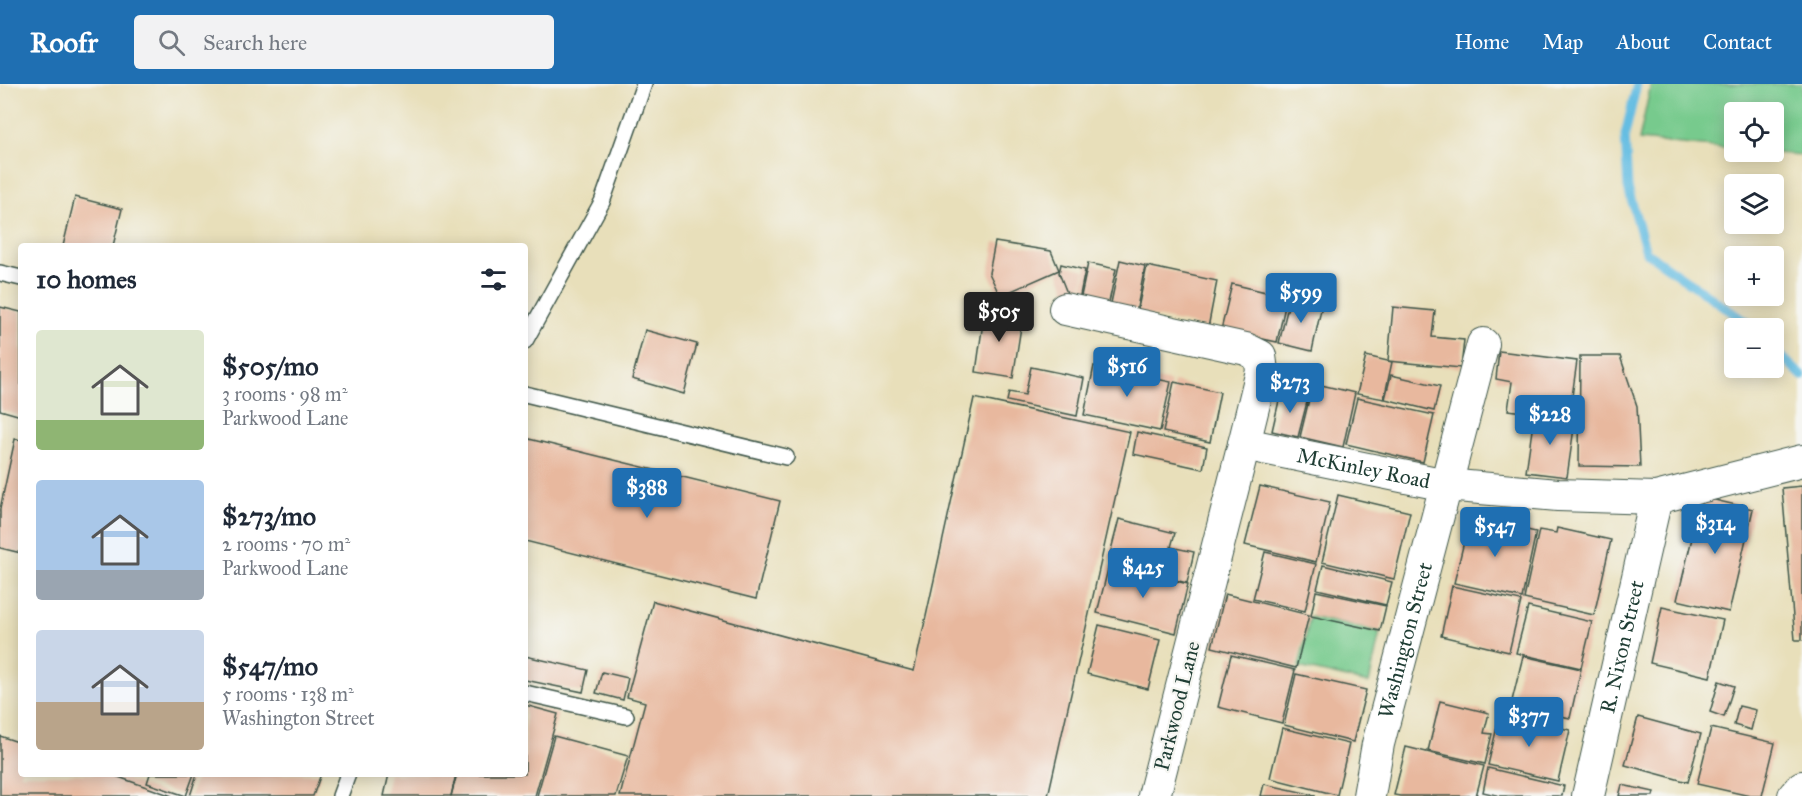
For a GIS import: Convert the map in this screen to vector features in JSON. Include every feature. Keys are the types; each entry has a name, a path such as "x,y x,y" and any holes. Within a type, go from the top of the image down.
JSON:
{"street":[{"name":"Parkwood Lane","path":"1065,309 1246,349 1260,356 1262,371 1154,796"},
{"name":"Washington Street","path":"1369,796 1378,744 1483,344"},
{"name":"McKinley Road","path":"1244,444 1446,485 1558,495 1656,498 1802,461"},
{"name":"R. Nixon Street","path":"1588,796 1656,498"},
{"path":"1794,796 1802,787"}],"lane":[{"path":"528,336 602,202 644,84"},
{"path":"0,273 18,277"},
{"path":"528,395 786,458"},
{"path":"528,694 626,716"},
{"path":"340,796 347,777"}],"green space":[{"path":"1651,84 1802,84 1802,155 1784,154 1784,102 1724,102 1724,148 1639,140"},
{"path":"1310,617 1380,632 1369,683 1299,667"}],"building":[{"path":"75,197 122,209 114,243 64,243"},
{"path":"995,242 1051,251 1059,270 1000,296 989,273"},
{"path":"1120,260 1145,266 1136,313 1110,308"},
{"path":"1088,263 1116,269 1108,307 1080,301"},
{"path":"1061,264 1085,270 1079,300 1069,298 1059,273"},
{"path":"1147,266 1217,281 1208,328 1137,313"},
{"path":"1232,284 1287,297 1277,342 1221,330"},
{"path":"1290,298 1322,305 1312,351 1279,343"},
{"path":"0,307 18,311 18,415 0,410"},
{"path":"1393,307 1435,311 1432,337 1464,340 1461,368 1388,361"},
{"path":"985,308 1023,314 1013,378 976,372"},
{"path":"645,330 697,344 684,394 632,379"},
{"path":"1499,351 1577,361 1569,418 1508,410 1512,382 1496,379"},
{"path":"1366,356 1392,362 1384,399 1357,394"},
{"path":"1580,356 1620,356 1637,406 1640,467 1579,466"},
{"path":"1094,366 1171,382 1160,431 1084,415"},
{"path":"1031,367 1084,378 1077,416 1007,401 1009,392 1025,395"},
{"path":"1391,375 1440,386 1434,411 1385,399"},
{"path":"1174,382 1220,392 1210,442 1163,432"},
{"path":"1313,383 1355,393 1343,447 1300,437"},
{"path":"1281,392 1308,398 1298,437 1272,431"},
{"path":"974,398 1130,432 1048,796 620,796 645,702 627,697 653,601 914,671"},
{"path":"1357,398 1434,415 1423,462 1346,444"},
{"path":"1534,416 1575,421 1567,477 1526,472"},
{"path":"1137,432 1207,447 1203,469 1133,454"},
{"path":"15,439 18,440 18,552 0,548 0,509"},
{"path":"528,439 780,501 756,599 528,542"},
{"path":"1260,486 1330,502 1316,562 1245,545"},
{"path":"1802,486 1802,640 1795,640 1782,488"},
{"path":"1338,495 1410,512 1394,579 1322,562"},
{"path":"1702,497 1753,509 1729,612 1677,600"},
{"path":"1470,517 1536,532 1522,598 1454,583"},
{"path":"1119,519 1175,533 1171,547 1194,552 1187,583 1159,576 1160,571 1109,558"},
{"path":"1557,528 1611,540 1594,615 1524,599 1539,530 1556,533"},
{"path":"1265,552 1316,564 1305,611 1253,599"},
{"path":"1109,565 1188,584 1176,633 1097,613"},
{"path":"1323,565 1392,582 1386,605 1317,589"},
{"path":"1452,586 1521,601 1509,652 1441,636"},
{"path":"1316,591 1386,606 1380,631 1311,616"},
{"path":"1225,594 1309,615 1296,668 1212,647"},
{"path":"1528,607 1592,622 1581,668 1516,653"},
{"path":"1662,607 1723,620 1710,677 1650,663"},
{"path":"1099,625 1160,640 1148,689 1087,674"},
{"path":"1231,655 1295,670 1282,723 1218,707"},
{"path":"1523,656 1581,669 1570,718 1511,705"},
{"path":"528,657 588,670 583,692 528,681"},
{"path":"602,672 628,678 623,700 596,693"},
{"path":"1296,674 1366,690 1353,742 1284,725"},
{"path":"1719,681 1734,686 1724,717 1710,712"},
{"path":"1440,701 1489,713 1484,733 1492,734 1485,764 1428,751"},
{"path":"528,706 558,714 535,796 451,796 456,777 528,777"},
{"path":"1739,706 1756,710 1751,730 1734,725"},
{"path":"1500,714 1570,730 1558,781 1488,765"},
{"path":"1638,717 1701,734 1688,782 1625,765"},
{"path":"1282,728 1349,744 1337,795 1270,778"},
{"path":"1711,728 1775,743 1762,796 1750,796 1697,784"},
{"path":"0,736 18,742 18,777 118,777 172,796 0,796"},
{"path":"554,736 628,756 616,796 537,796"},
{"path":"1406,747 1484,766 1476,796 1394,795"},
{"path":"1488,768 1564,786 1562,796 1500,796 1483,792"},
{"path":"149,777 193,777 186,796 147,783"},
{"path":"196,777 320,777 313,796 190,796"},
{"path":"388,777 455,777 451,796 384,796"},
{"path":"1264,784 1315,795 1315,796 1261,796"},
{"path":"1622,785 1654,792 1653,796 1619,796"}],"waterway":[{"path":"1637,84 1625,135 1628,188 1646,252 1740,318"},
{"path":"1784,359 1802,376"}]}
